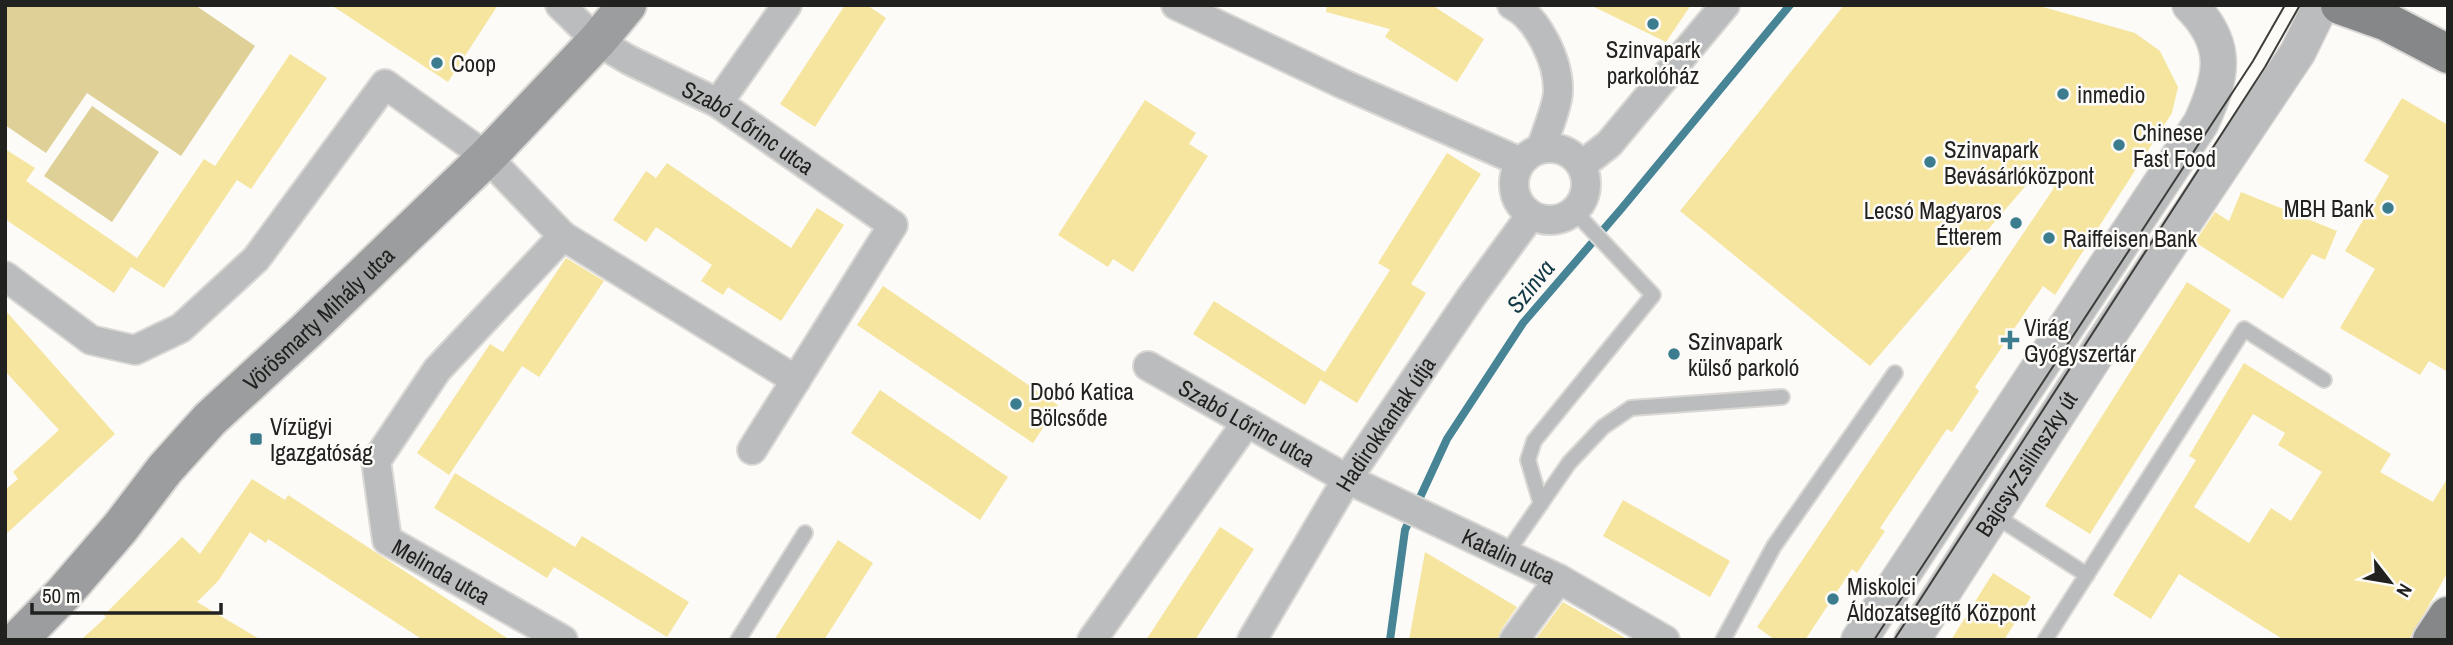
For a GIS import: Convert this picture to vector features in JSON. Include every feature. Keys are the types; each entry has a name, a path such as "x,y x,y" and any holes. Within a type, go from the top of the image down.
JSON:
{"main road":[{"name":"Vörösmarty Mihály utca","path":"18,640 112,538 165,468 210,419 487,158 597,41 627,5"},
{"path":"2340,5 2385,20 2448,54"},
{"path":"2432,640 2448,616"}],"street":[{"name":"Szabó Lőrinc utca","path":"560,5 597,41 629,61 718,103 893,225 796,380"},
{"path":"718,103 787,5"},
{"path":"1176,5 1343,84 1531,155 1554,147 1565,151 1582,165 1587,187 1575,212 1559,219 1549,220 1531,215 1520,204 1515,192 1514,176 1531,155 1559,90 1548,44 1523,10 1513,5"},
{"path":"1582,165 1609,144 1725,5"},
{"name":"Bajcsy-Zsilinszky út","path":"1859,640 2201,123 2213,98 2219,75 2218,50 2199,13 2190,5"},
{"name":"Bajcsy-Zsilinszky út","path":"1912,640 2104,342 2298,52 2321,5"},
{"path":"5,276 91,340 135,350 181,328 256,259 385,83 487,158 563,236 796,380 752,450"},
{"name":"Hadirokkantak útja","path":"1252,640 1348,479 1531,215"},
{"name":"Melinda utca","path":"563,236 437,370 376,461 387,540 563,640"},
{"name":"Szabó Lőrinc utca","path":"1148,366 1348,479"},
{"path":"1092,640 1240,436 1247,422"},
{"name":"Katalin utca","path":"1348,479 1559,579 1665,640"},
{"path":"1514,640 1559,579"}],"lane":[{"path":"1541,504 1528,460 1534,441 1653,295 1575,212"},
{"path":"2045,640 2244,329 2324,380"},
{"path":"1723,640 1774,546 1895,373"},
{"path":"1506,554 1569,463 1603,427 1631,408 1782,397"},
{"path":"1993,515 2087,575"},
{"path":"738,640 805,533"}],"shaded area":[{"path":"5,5 195,5 255,46 181,156 87,93 46,153 5,125"},
{"path":"92,106 159,152 112,222 44,176"}],"building":[{"path":"331,5 498,5 448,82"},
{"path":"845,5 867,5 886,18 815,127 780,104"},
{"path":"1327,5 1432,5 1484,39 1457,82 1385,37 1390,29 1326,12"},
{"name":"Szinvapark parkolóház","path":"1590,5 1691,5 1666,42"},
{"name":"Szinvapark Bevásárlóközpont","path":"1844,5 2036,5 2135,33 2160,51 2178,87 2172,113 2055,295 2043,286 1975,387 1979,391 1952,432 1947,429 1880,528 1885,531 1857,573 1852,569 1805,640 1775,640 1757,627 2054,188 2036,174 1870,366 1680,211"},
{"path":"290,54 327,78 251,189 237,180 164,288 131,267 114,293 5,219 5,149 35,168 26,181 137,258 204,159 215,166"},
{"path":"2402,98 2448,125 2448,372 2429,361 2420,375 2340,328 2375,269 2345,251 2389,176 2364,161"},
{"path":"1145,100 1196,133 1189,144 1208,156 1133,272 1113,259 1108,267 1058,235"},
{"path":"1447,153 1481,174 1411,284 1426,293 1357,403 1320,380 1390,270 1378,263"},
{"path":"667,163 791,248 817,208 844,225 781,321 728,287 723,295 701,281 712,265 656,227 646,242 613,220 646,171 656,178"},
{"path":"2241,192 2337,231 2325,260 2312,254 2283,299 2195,242 2215,212 2229,221"},
{"path":"566,258 604,281 539,377 522,366 449,475 417,453 490,344 503,352"},
{"path":"2187,282 2231,310 2090,534 2045,506"},
{"path":"883,286 1058,405 1033,443 857,325"},
{"path":"1214,301 1325,372 1305,405 1193,334"},
{"path":"5,310 115,434 5,535 5,490 18,479 13,472 59,430 5,371"},
{"path":"2244,363 2391,454 2380,472 2433,502 2448,477 2448,572 2409,640 2284,640 2179,574 2151,619 2113,595 2196,460 2189,456","holes":["2253,414 2285,433 2278,445 2322,472 2291,521 2271,508 2249,543 2194,507"]},
{"path":"880,390 1008,477 980,520 851,433"},
{"path":"455,473 575,547 582,536 689,602 667,637 554,567 547,578 434,508"},
{"path":"252,479 285,500 288,495 510,640 423,640 268,539 266,543 250,532 219,580 197,602 261,640 81,640 182,537 200,554"},
{"path":"1623,500 1730,561 1710,597 1603,536"},
{"path":"1220,527 1254,549 1195,640 1146,640"},
{"path":"838,540 873,563 824,640 774,640"},
{"path":"1425,552 1517,607 1501,630 1498,640 1409,640"},
{"path":"1993,573 2031,597 2004,640 1951,640"},
{"path":"1563,602 1629,640 1535,640"}],"waterway":[{"name":"Szinva","path":"1390,640 1405,530 1447,439 1523,323 1790,5"}],"tram line":[{"path":"1874,640 2253,61 2285,5"},
{"path":"1894,640 2265,67 2300,5"}],"place":[{"name":"Szinvapark parkolóház","path":"1653,24"},
{"name":"Coop","path":"437,63"},
{"name":"inmedio","path":"2063,94"},
{"name":"Chinese Fast Food","path":"2119,145"},
{"name":"Szinvapark Bevásárlóközpont","path":"1930,162"},
{"name":"MBH Bank","path":"2388,208"},
{"name":"Lecsó Magyaros Étterem","path":"2016,223"},
{"name":"Raiffeisen Bank","path":"2049,238"},
{"name":"Virág Gyógyszertár","path":"2010,340"},
{"name":"Szinvapark külső parkoló","path":"1674,354"},
{"name":"Dobó Katica Bölcsőde","path":"1016,404"},
{"name":"Vízügyi Igazgatóság","path":"256,439"},
{"name":"Miskolci Áldozatsegítő Központ","path":"1833,599"}]}
